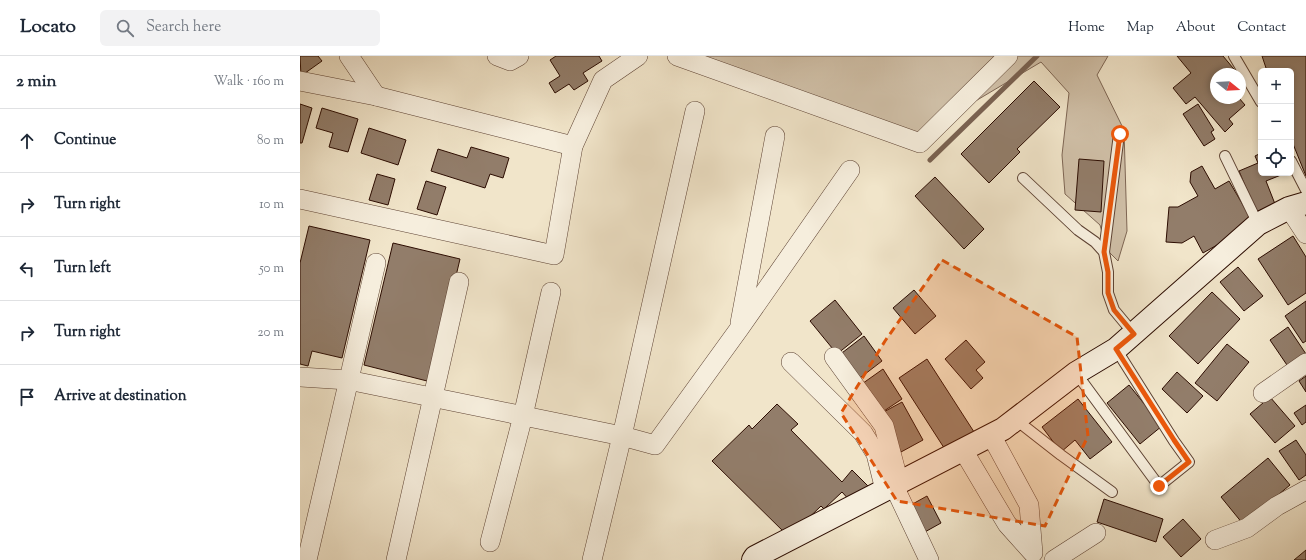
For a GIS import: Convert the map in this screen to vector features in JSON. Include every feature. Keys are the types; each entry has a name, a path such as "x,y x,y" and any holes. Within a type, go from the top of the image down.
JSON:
{"street":[{"path":"348,56 376,96"},
{"path":"497,56 510,61 519,56"},
{"path":"300,199 554,255 573,146 603,80 638,56"},
{"path":"677,56 920,143 1008,56"},
{"path":"300,81 376,96 573,146"},
{"path":"592,560 622,436 695,111"},
{"path":"738,329 775,136"},
{"path":"300,377 348,380 622,436 655,445 850,170"},
{"path":"753,560 755,557 1003,429 1076,373 1116,349 1258,224 1297,205 1306,234"},
{"path":"308,560 376,263"},
{"path":"396,560 459,282"},
{"path":"490,542 523,416 551,292"},
{"path":"834,357 884,426 893,486"},
{"path":"791,362 863,433 893,486 929,560"},
{"path":"1263,393 1306,363"},
{"path":"991,435 1029,505 1035,556"},
{"path":"962,450 1007,524 1035,556"},
{"path":"1215,540 1247,528 1277,506 1306,490"},
{"path":"1054,560 1096,533"}],"lane":[{"path":"1234,56 1258,97"},
{"path":"1120,134 1104,252 1108,272 1108,293 1114,310 1134,334"},
{"path":"1225,156 1258,224"},
{"path":"1294,167 1306,190"},
{"path":"1023,178 1078,230 1095,242 1104,252"},
{"path":"1076,373 1159,486 1189,462 1116,349"},
{"path":"1015,419 1112,492"}],"highlighted area":[{"path":"942,260 1077,337 1088,436 1045,526 897,501 841,413 885,341"}],"shaded area":[{"path":"694,56 1108,56 1097,75 1124,130 1127,231 1118,261 1107,250 1100,225 1065,194 1062,155 1069,93 1041,62 915,137"}],"building":[{"path":"300,56 318,56 322,61 301,76"},
{"path":"556,56 599,56 602,61 583,73 588,81 574,90 569,84 555,93 549,83 560,76 550,60"},
{"path":"1177,56 1223,56 1233,68 1210,68 1210,104 1245,105 1229,119 1233,124 1225,132 1195,97 1186,104 1173,88 1191,73"},
{"path":"1262,56 1306,56 1306,176 1294,146 1294,68 1266,68"},
{"path":"1034,81 1060,107 1017,149 1020,152 989,183 961,154"},
{"path":"300,104 312,108 302,143 300,143"},
{"path":"1198,104 1214,130 1211,132 1215,139 1204,146 1183,114"},
{"path":"322,108 358,119 348,152 329,147 333,133 316,128"},
{"path":"369,128 406,140 398,165 361,153"},
{"path":"471,147 509,158 503,178 490,174 485,188 431,171 438,149 467,158"},
{"path":"1258,154 1258,163 1255,156"},
{"path":"1079,159 1104,161 1101,212 1075,210"},
{"path":"1258,163 1258,176 1278,176 1266,181 1275,204 1256,212 1239,171"},
{"path":"1202,166 1215,189 1229,181 1254,224 1203,253 1194,236 1182,243 1166,242 1169,207 1178,207 1198,196 1190,182 1191,172"},
{"path":"377,174 395,179 388,205 369,200"},
{"path":"935,177 984,229 964,249 915,196"},
{"path":"426,181 446,187 437,215 417,209"},
{"path":"309,226 370,240 342,358 312,351 308,366 300,364 300,263"},
{"path":"1293,236 1306,257 1306,293 1288,305 1258,259"},
{"path":"393,243 460,259 431,382 364,365"},
{"path":"1238,267 1263,296 1244,311 1220,282"},
{"path":"914,290 936,316 915,334 893,308"},
{"path":"1212,292 1240,319 1198,364 1169,336"},
{"path":"835,300 862,334 837,354 810,321"},
{"path":"1306,301 1306,341 1303,343 1285,316"},
{"path":"1288,327 1306,354 1289,368 1270,340"},
{"path":"864,336 882,361 856,381 838,356"},
{"path":"966,340 985,362 976,370 983,378 971,389 945,359"},
{"path":"1227,344 1249,362 1217,401 1195,383"},
{"path":"927,359 976,435 948,454 899,378"},
{"path":"883,369 902,399 878,415 859,386"},
{"path":"1177,372 1203,396 1187,413 1162,389"},
{"path":"1306,376 1306,392 1299,381"},
{"path":"1129,385 1162,426 1140,444 1107,403"},
{"path":"1270,397 1295,426 1275,443 1250,414"},
{"path":"1078,399 1112,442 1090,459 1075,440 1061,452 1042,427"},
{"path":"902,402 923,440 901,452 880,414"},
{"path":"777,404 798,424 791,430 842,482 852,470 868,486 851,502 842,492 824,509 821,506 789,537 712,461 749,425 752,429"},
{"path":"1306,405 1306,422 1302,425 1294,413"},
{"path":"1296,440 1306,455 1306,475 1299,480 1279,451"},
{"path":"1268,458 1290,485 1243,524 1221,497"},
{"path":"927,496 941,523 923,533 909,506"},
{"path":"1104,499 1163,519 1156,542 1097,522"},
{"path":"1183,519 1201,539 1181,557 1163,537"},
{"path":"1306,550 1306,560 1294,560"}],"waterway":[{"path":"930,160 1037,56"}],"route":[{"path":"1120,134 1104,252 1108,272 1108,293 1114,310 1134,334 1116,349 1189,462 1159,486"}]}
